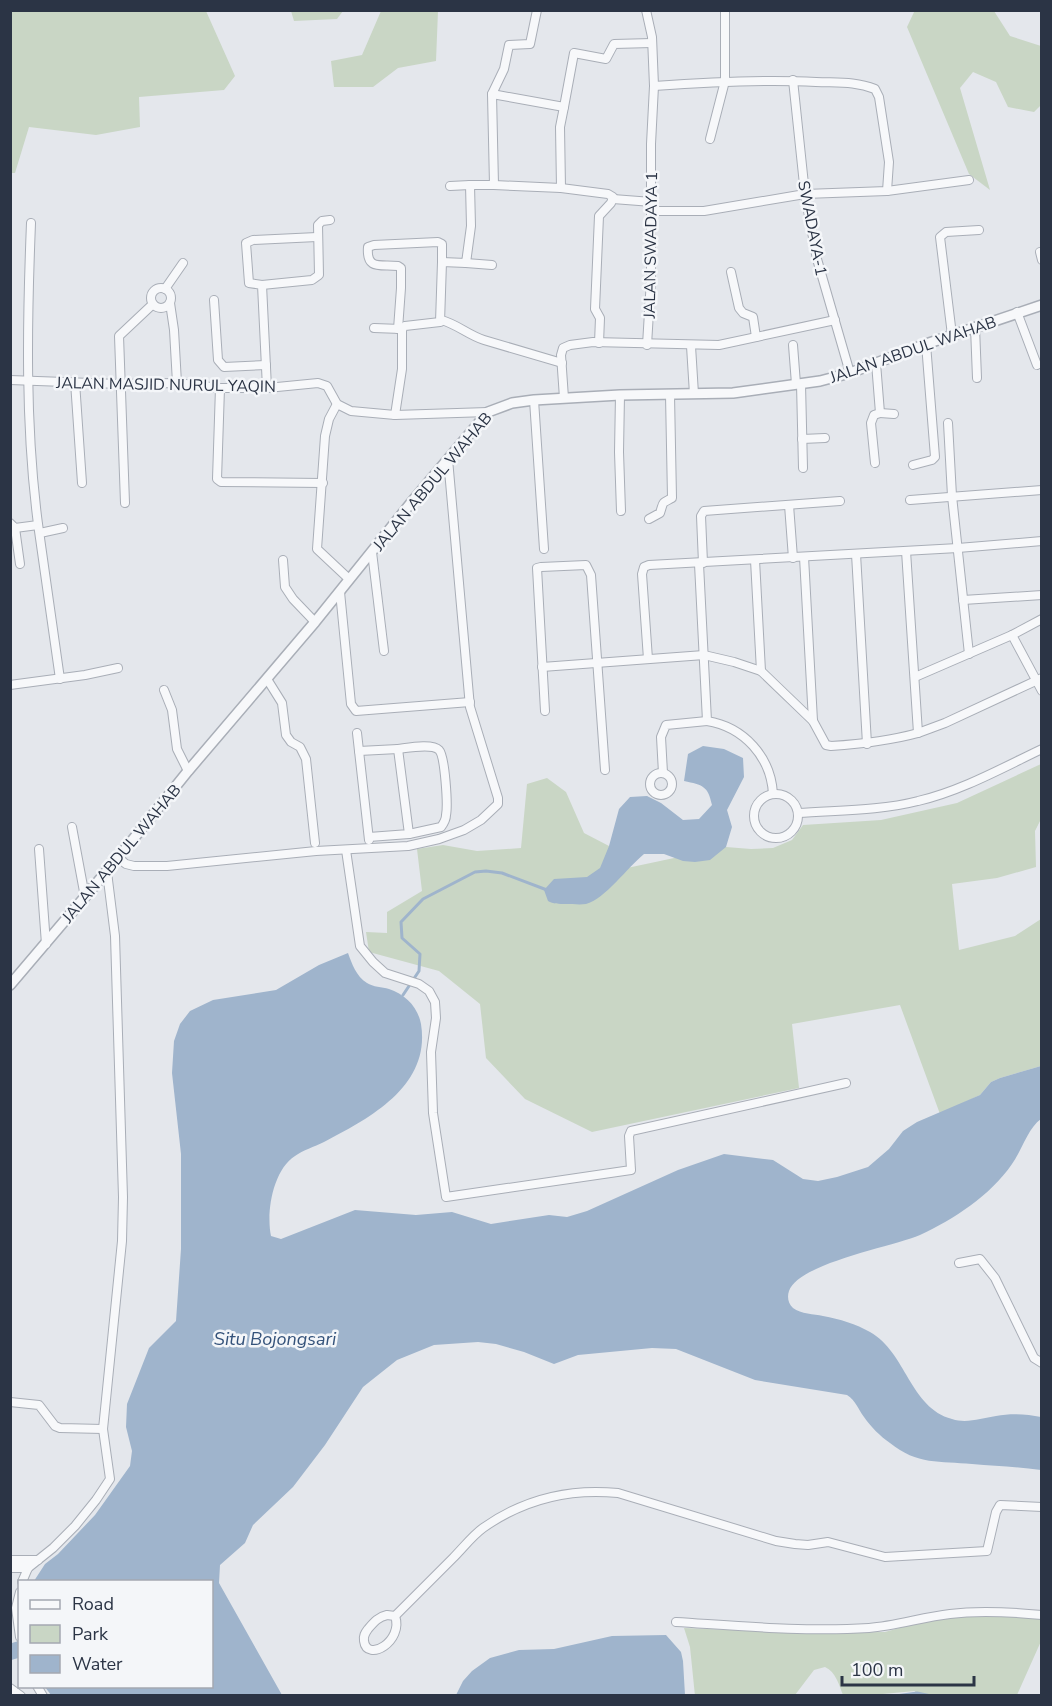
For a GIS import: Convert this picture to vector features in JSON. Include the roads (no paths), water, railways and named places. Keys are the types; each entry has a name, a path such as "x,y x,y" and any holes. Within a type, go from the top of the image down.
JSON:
{"street":[{"path":"494,185 492,94 504,69 509,45 530,44 537,10"},
{"name":"JALAN SWADAYA 1","path":"646,10 652,43 654,86 647,345"},
{"path":"710,139 725,81 725,10"},
{"path":"561,188 560,127 574,53 606,59 612,45 652,43"},
{"path":"654,86 725,81 793,80 850,82 875,89 879,97 889,162 887,191"},
{"name":"SWADAYA-1","path":"793,80 805,194 817,259 850,374"},
{"path":"492,94 564,107"},
{"path":"450,186 561,188 608,194 613,196 613,199 652,206 704,211 805,194 887,191 969,180"},
{"path":"466,263 471,226 470,185"},
{"path":"599,343 600,318 595,309 599,216 609,207 613,199"},
{"path":"317,237 253,240 246,243 249,283 262,285 317,278 319,275 318,225 330,219"},
{"path":"31,223 28,299 29,382 39,529 60,679"},
{"path":"952,335 940,237 946,232 979,230"},
{"path":"395,415 402,369 400,268 398,266 376,266 371,263 368,247 374,244 438,242 442,244 441,320"},
{"path":"442,262 492,265"},
{"path":"153,304 151,297 155,291 165,289 183,263"},
{"path":"730,272 739,308 743,314 753,318 756,337"},
{"path":"262,285 267,388"},
{"path":"165,289 171,295 177,383"},
{"path":"214,300 220,364 224,367 266,365"},
{"path":"153,304 162,308 170,303"},
{"path":"125,503 119,336 153,304"},
{"name":"JALAN ABDUL WAHAB","path":"10,985 107,872 141,827 315,622 488,412 512,403 534,400 620,395 733,393 799,384 850,374 926,344 1041,305"},
{"path":"1017,312 1037,365"},
{"path":"374,328 400,329 405,326 437,323 441,320 452,322 474,337 562,363"},
{"path":"564,398 562,352 566,346 599,343 692,346 726,344 756,337 837,326"},
{"path":"975,327 977,378"},
{"path":"913,465 935,457 926,344"},
{"path":"793,345 799,384 803,468"},
{"path":"692,346 694,394"},
{"path":"876,363 880,413"},
{"name":"JALAN MASJID NURUL YAQIN","path":"10,380 119,384 177,383 220,388 267,388 318,383 327,387 337,404"},
{"path":"75,382 82,483"},
{"path":"220,388 217,479 221,482 323,483"},
{"path":"620,395 621,512"},
{"path":"649,519 660,513 661,504 672,498 670,395"},
{"path":"534,400 544,549"},
{"path":"349,579 317,549 325,436 329,419 337,404 351,411 395,415 488,412"},
{"path":"875,463 871,423 874,415 894,414"},
{"path":"948,423 952,496 969,654"},
{"path":"802,439 825,438"},
{"path":"118,858 134,866 167,866 286,854 408,846 464,830 481,820 498,804 470,702 448,459"},
{"path":"910,500 1041,490"},
{"path":"707,721 701,564 701,516 704,511 840,501"},
{"path":"789,506 792,558"},
{"path":"20,564 13,525 39,529 63,528"},
{"path":"648,659 642,574 645,567 649,565 701,564 1041,541"},
{"path":"906,551 918,733"},
{"path":"372,552 384,651"},
{"path":"856,554 867,744"},
{"path":"804,557 813,721"},
{"path":"284,560 285,587 315,622"},
{"path":"755,560 761,672"},
{"path":"545,711 537,571 540,567 586,565 591,575 605,770"},
{"path":"340,592 340,614 351,704 356,711 470,702"},
{"path":"963,600 1041,595"},
{"path":"915,677 1012,635 1041,619"},
{"path":"1012,635 1039,680 1041,691"},
{"path":"542,667 705,655 734,662 761,672 813,721 826,745 831,746 867,744 918,733 1039,680"},
{"path":"10,685 60,679 118,668"},
{"path":"267,679 282,703 286,735 291,742 300,747 306,759 315,843"},
{"path":"164,690 172,710 177,750 188,771"},
{"path":"663,773 661,737 666,725 707,721 730,728 751,743 769,773 773,794"},
{"path":"357,733 370,848"},
{"path":"358,752 420,746 435,748 441,753 444,767 447,813 441,827 409,834 369,837"},
{"path":"398,749 409,834"},
{"path":"798,813 871,808 915,802 961,787 1041,749"},
{"path":"773,794 790,798 798,813 798,822 793,831 786,837 777,839 767,837 760,831 755,823 754,813 758,804 773,794"},
{"path":"72,827 85,897"},
{"path":"39,849 46,944"},
{"path":"346,850 360,946 372,962 385,973 419,984 429,991 435,1002 436,1018 431,1052 433,1113 446,1197 631,1170 628,1136 631,1131 846,1083"},
{"path":"22,1580 28,1568 75,1526 110,1479 103,1429 123,1210 116,936 107,872"},
{"path":"959,1263 980,1259 995,1278 1034,1358 1041,1363"},
{"path":"10,1402 39,1405 55,1426 60,1428 103,1429"},
{"path":"395,1616 398,1625 396,1633 380,1650 371,1651 365,1647 364,1633 380,1616 395,1616 482,1529 534,1501 562,1493 593,1491 618,1493 776,1540 808,1545 828,1542 885,1557 987,1551 996,1512 1000,1505 1041,1508"},
{"path":"10,1560 38,1560"},
{"path":"10,1568 28,1568"},
{"path":"18,1600 16,1608 18,1625"},
{"path":"676,1622 748,1627 852,1629 881,1627 952,1614 984,1612 1041,1615"},
{"path":"10,1688 21,1695"}],"water":[{"path":"703,746 724,749 743,758 744,777 727,810 732,827 726,847 710,860 695,862 683,861 664,854 644,854 593,901 586,904 556,904 548,901 544,890 554,879 587,877 600,868 609,846 619,809 630,797 647,796 661,803 683,820 699,819 712,805 709,794 704,787 684,781 688,754"},
{"name":"Situ Bojongsari","path":"348,953 355,970 363,980 372,985 395,991 414,1007 421,1024 422,1046 417,1065 407,1082 394,1097 360,1122 287,1162 276,1181 270,1215 271,1236 281,1239 355,1210 416,1215 452,1212 491,1224 549,1215 567,1217 587,1211 678,1170 724,1154 773,1160 803,1179 818,1181 837,1177 868,1167 889,1149 903,1131 917,1122 980,1095 991,1082 1041,1066 1041,1119 1036,1123 1012,1164 993,1186 970,1206 920,1235 827,1264 810,1272 796,1281 789,1291 788,1298 791,1306 796,1310 853,1324 882,1341 892,1352 917,1392 938,1413 963,1421 1007,1414 1041,1417 1041,1470 919,1459 900,1450 883,1437 847,1395 755,1380 676,1349 652,1348 578,1355 554,1364 496,1344 478,1342 434,1345 397,1360 363,1387 325,1445 293,1487 253,1525 245,1543 220,1565 219,1583 282,1695 51,1695 46,1688 213,1688 213,1580 35,1580 45,1564 58,1554 95,1515 130,1466 132,1451 126,1427 127,1404 149,1348 176,1321 181,1249 181,1154 172,1073 174,1041 180,1024 190,1011 213,1000 276,990 319,965"},
{"path":"666,1635 681,1652 685,1695 456,1695 463,1681 472,1671 490,1658 519,1650 554,1649 612,1636"}],"waterway":[{"path":"403,995 419,971 420,954 402,938 401,922 423,899 475,872 486,871 502,873 547,890"},
{"path":"10,1652 18,1650"},
{"path":"896,1696 917,1693 931,1696"}]}
